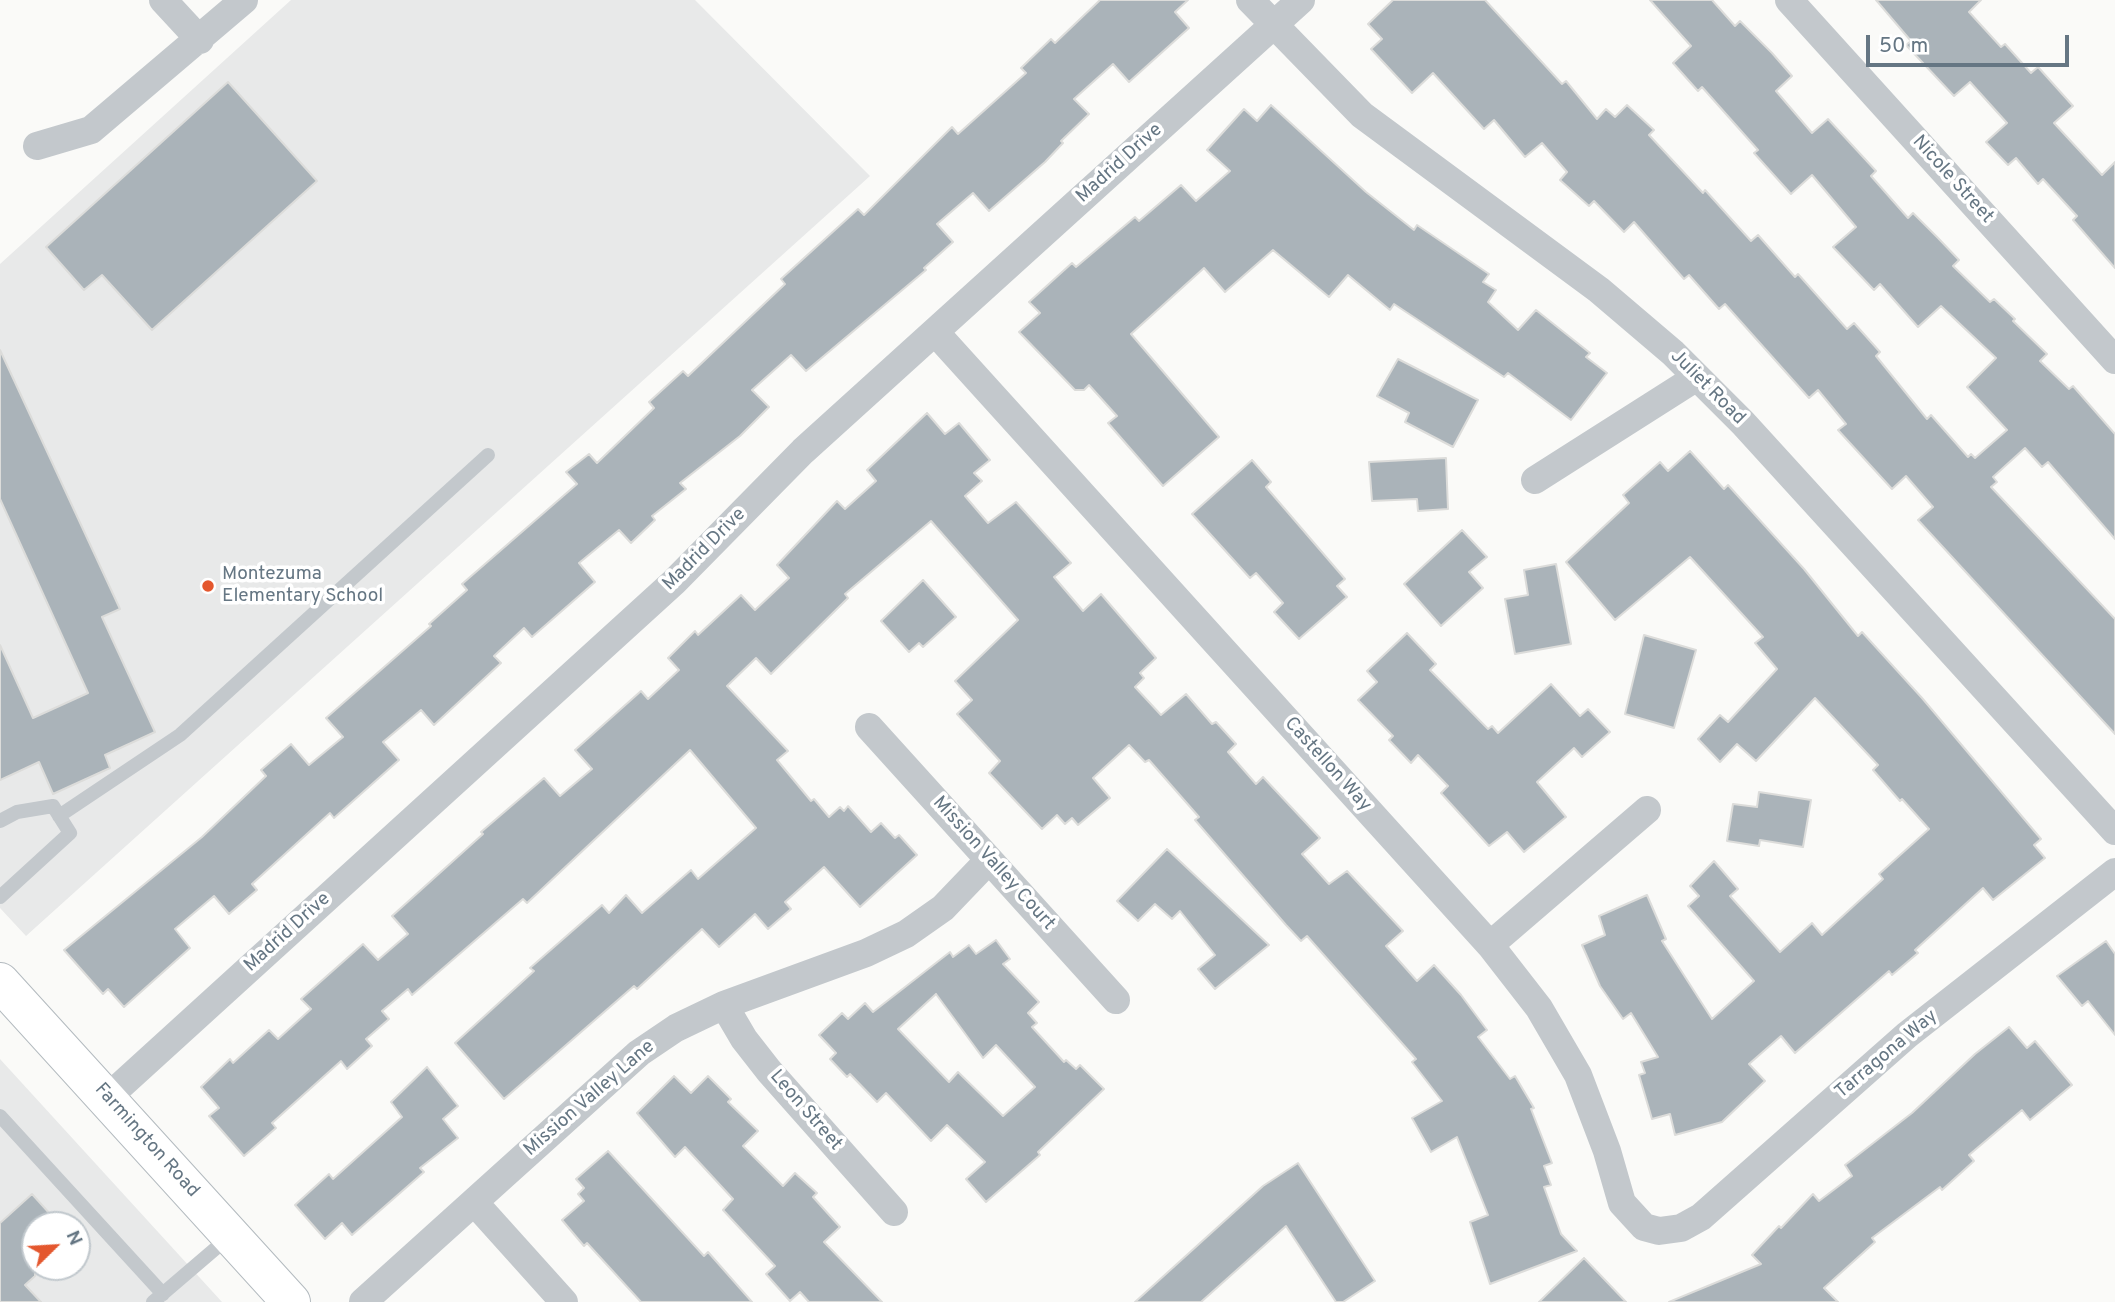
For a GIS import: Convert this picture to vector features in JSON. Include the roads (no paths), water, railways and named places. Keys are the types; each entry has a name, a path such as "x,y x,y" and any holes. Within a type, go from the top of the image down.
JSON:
{"main road":[{"name":"Farmington Road","path":"0,982 292,1302"}],"street":[{"path":"163,0 200,40"},
{"path":"37,146 91,130 244,0"},
{"name":"Juliet Road","path":"1250,0 1362,115 1599,290 1697,377 2115,831"},
{"name":"Madrid Drive","path":"107,1098 674,582 803,451 1301,0"},
{"name":"Nicole Street","path":"1789,0 2115,360"},
{"name":"Castellon Way","path":"934,332 1490,945 1539,1008 1578,1075 1607,1151 1622,1203 1644,1227 1658,1231"},
{"path":"1535,480 1697,377"},
{"name":"Mission Valley Court","path":"869,727 1116,1000"},
{"path":"1490,945 1647,810"},
{"name":"Mission Valley Lane","path":"363,1302 639,1053 676,1028 724,1005 866,954 906,933 943,908 989,860"},
{"name":"Tarragona Way","path":"1658,1231 1681,1228 1701,1217 1907,1035 2115,872"},
{"name":"Leon Street","path":"724,1005 744,1039 769,1071 894,1212"},
{"path":"474,1202 564,1302"}],"lane":[{"path":"59,816 180,735 488,455"},
{"path":"0,821 17,812 53,806 70,834 0,897"},
{"path":"0,1116 158,1298 231,1235"}],"place":[{"name":"Montezuma Elementary School","path":"208,586"}]}
